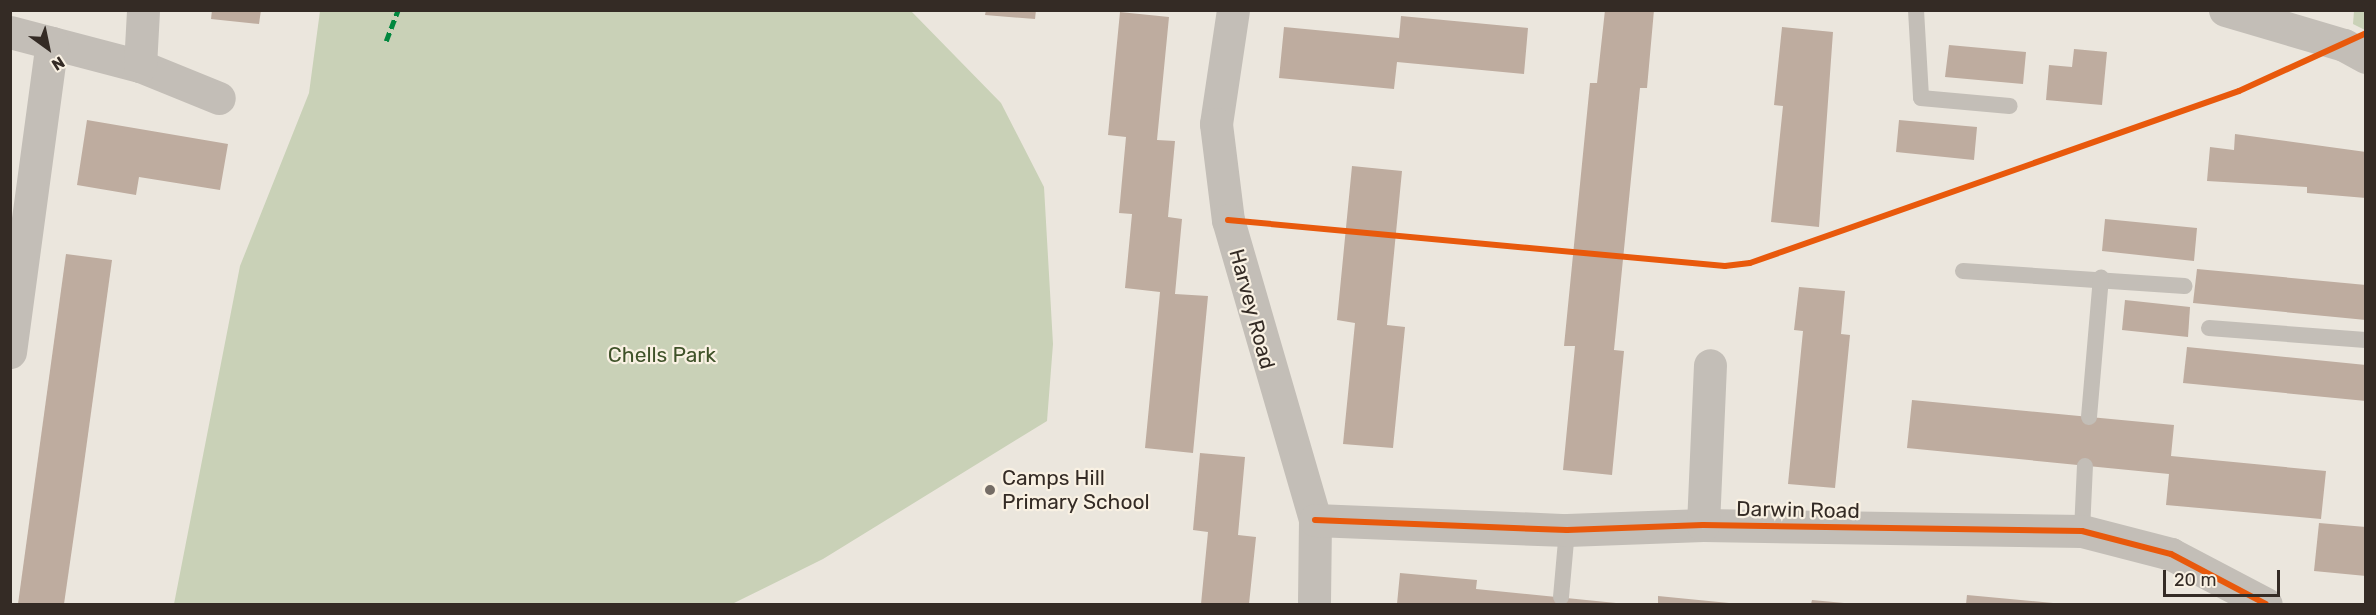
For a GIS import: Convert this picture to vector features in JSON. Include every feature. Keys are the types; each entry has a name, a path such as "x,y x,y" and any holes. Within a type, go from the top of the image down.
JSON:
{"street":[{"path":"140,66 143,10"},
{"name":"Harvey Road","path":"1233,10 1216,124 1228,220 1315,520 1314,604"},
{"path":"2224,10 2344,45 2366,57"},
{"path":"10,32 140,66 219,98"},
{"path":"10,352 52,43"},
{"path":"1703,525 1710,365"},
{"name":"Darwin Road","path":"1315,520 1567,530 1703,525 2082,531 2170,554 2264,604"}],"lane":[{"path":"1916,10 1922,98 2010,106"},
{"path":"1963,271 2184,285"},
{"path":"2089,417 2101,278"},
{"path":"2209,328 2366,340"},
{"path":"2082,531 2085,466"},
{"path":"1561,597 1567,530"}],"green space":[{"name":"Chells Park","path":"320,11 911,11 1001,103 1044,187 1053,344 1047,421 823,559 732,604 174,604 240,266 309,93"},
{"path":"2354,11 2365,11 2365,30 2353,24"}],"building":[{"path":"212,10 261,10 259,24 211,19"},
{"path":"986,10 1036,10 1035,19 985,15"},
{"path":"1605,10 1654,10 1647,88 1640,88 1614,350 1624,351 1612,475 1563,470 1575,346 1564,346 1590,83 1597,83"},
{"path":"1120,12 1169,17 1157,140 1175,141 1168,217 1182,219 1175,294 1208,296 1193,453 1145,448 1160,292 1125,288 1132,214 1119,213 1126,137 1108,135"},
{"path":"1401,16 1528,28 1524,74 1397,62 1394,89 1279,78 1284,27 1399,38"},
{"path":"1782,27 1833,32 1819,227 1771,222 1783,106 1774,105"},
{"path":"1949,45 2026,52 2023,84 1945,77"},
{"path":"2074,49 2107,52 2102,105 2046,100 2049,65 2072,67"},
{"path":"87,120 228,144 220,190 139,177 136,195 77,185"},
{"path":"1899,120 1977,127 1974,160 1896,152"},
{"path":"2235,134 2366,152 2366,198 2307,193 2307,187 2207,181 2210,147 2234,150"},
{"path":"1352,166 1402,171 1387,325 1405,327 1393,448 1343,444 1355,323 1337,320"},
{"path":"2105,219 2197,228 2194,261 2102,251"},
{"path":"66,254 112,260 64,604 18,604"},
{"path":"2197,269 2366,285 2366,320 2193,303"},
{"path":"1799,287 1845,291 1841,334 1850,335 1835,488 1788,484 1803,331 1794,330"},
{"path":"2125,300 2190,307 2188,337 2122,330"},
{"path":"2187,347 2366,365 2366,401 2183,383"},
{"path":"1912,400 2174,425 2171,456 2326,471 2321,519 2166,505 2169,474 1907,448"},
{"path":"1200,453 1245,457 1238,535 1256,537 1249,604 1201,604 1208,532 1193,530"},
{"path":"2319,523 2366,527 2366,576 2314,571"},
{"path":"1400,573 1477,580 1476,589 1626,604 1397,604"},
{"path":"1967,595 2053,603 2053,604 1966,604"},
{"path":"1658,596 1729,603 1729,604 1658,604"},
{"path":"1812,600 1844,603 1844,604 1811,604"}],"marked path":[{"path":"386,41 398,10"}],"cycle path":[{"path":"1228,220 1725,266 1750,263 2239,91 2366,33"},
{"path":"1315,520 1567,530 1703,525 2082,531 2171,554 2266,604"}],"place":[{"name":"Camps Hill Primary School","path":"990,490"}]}
